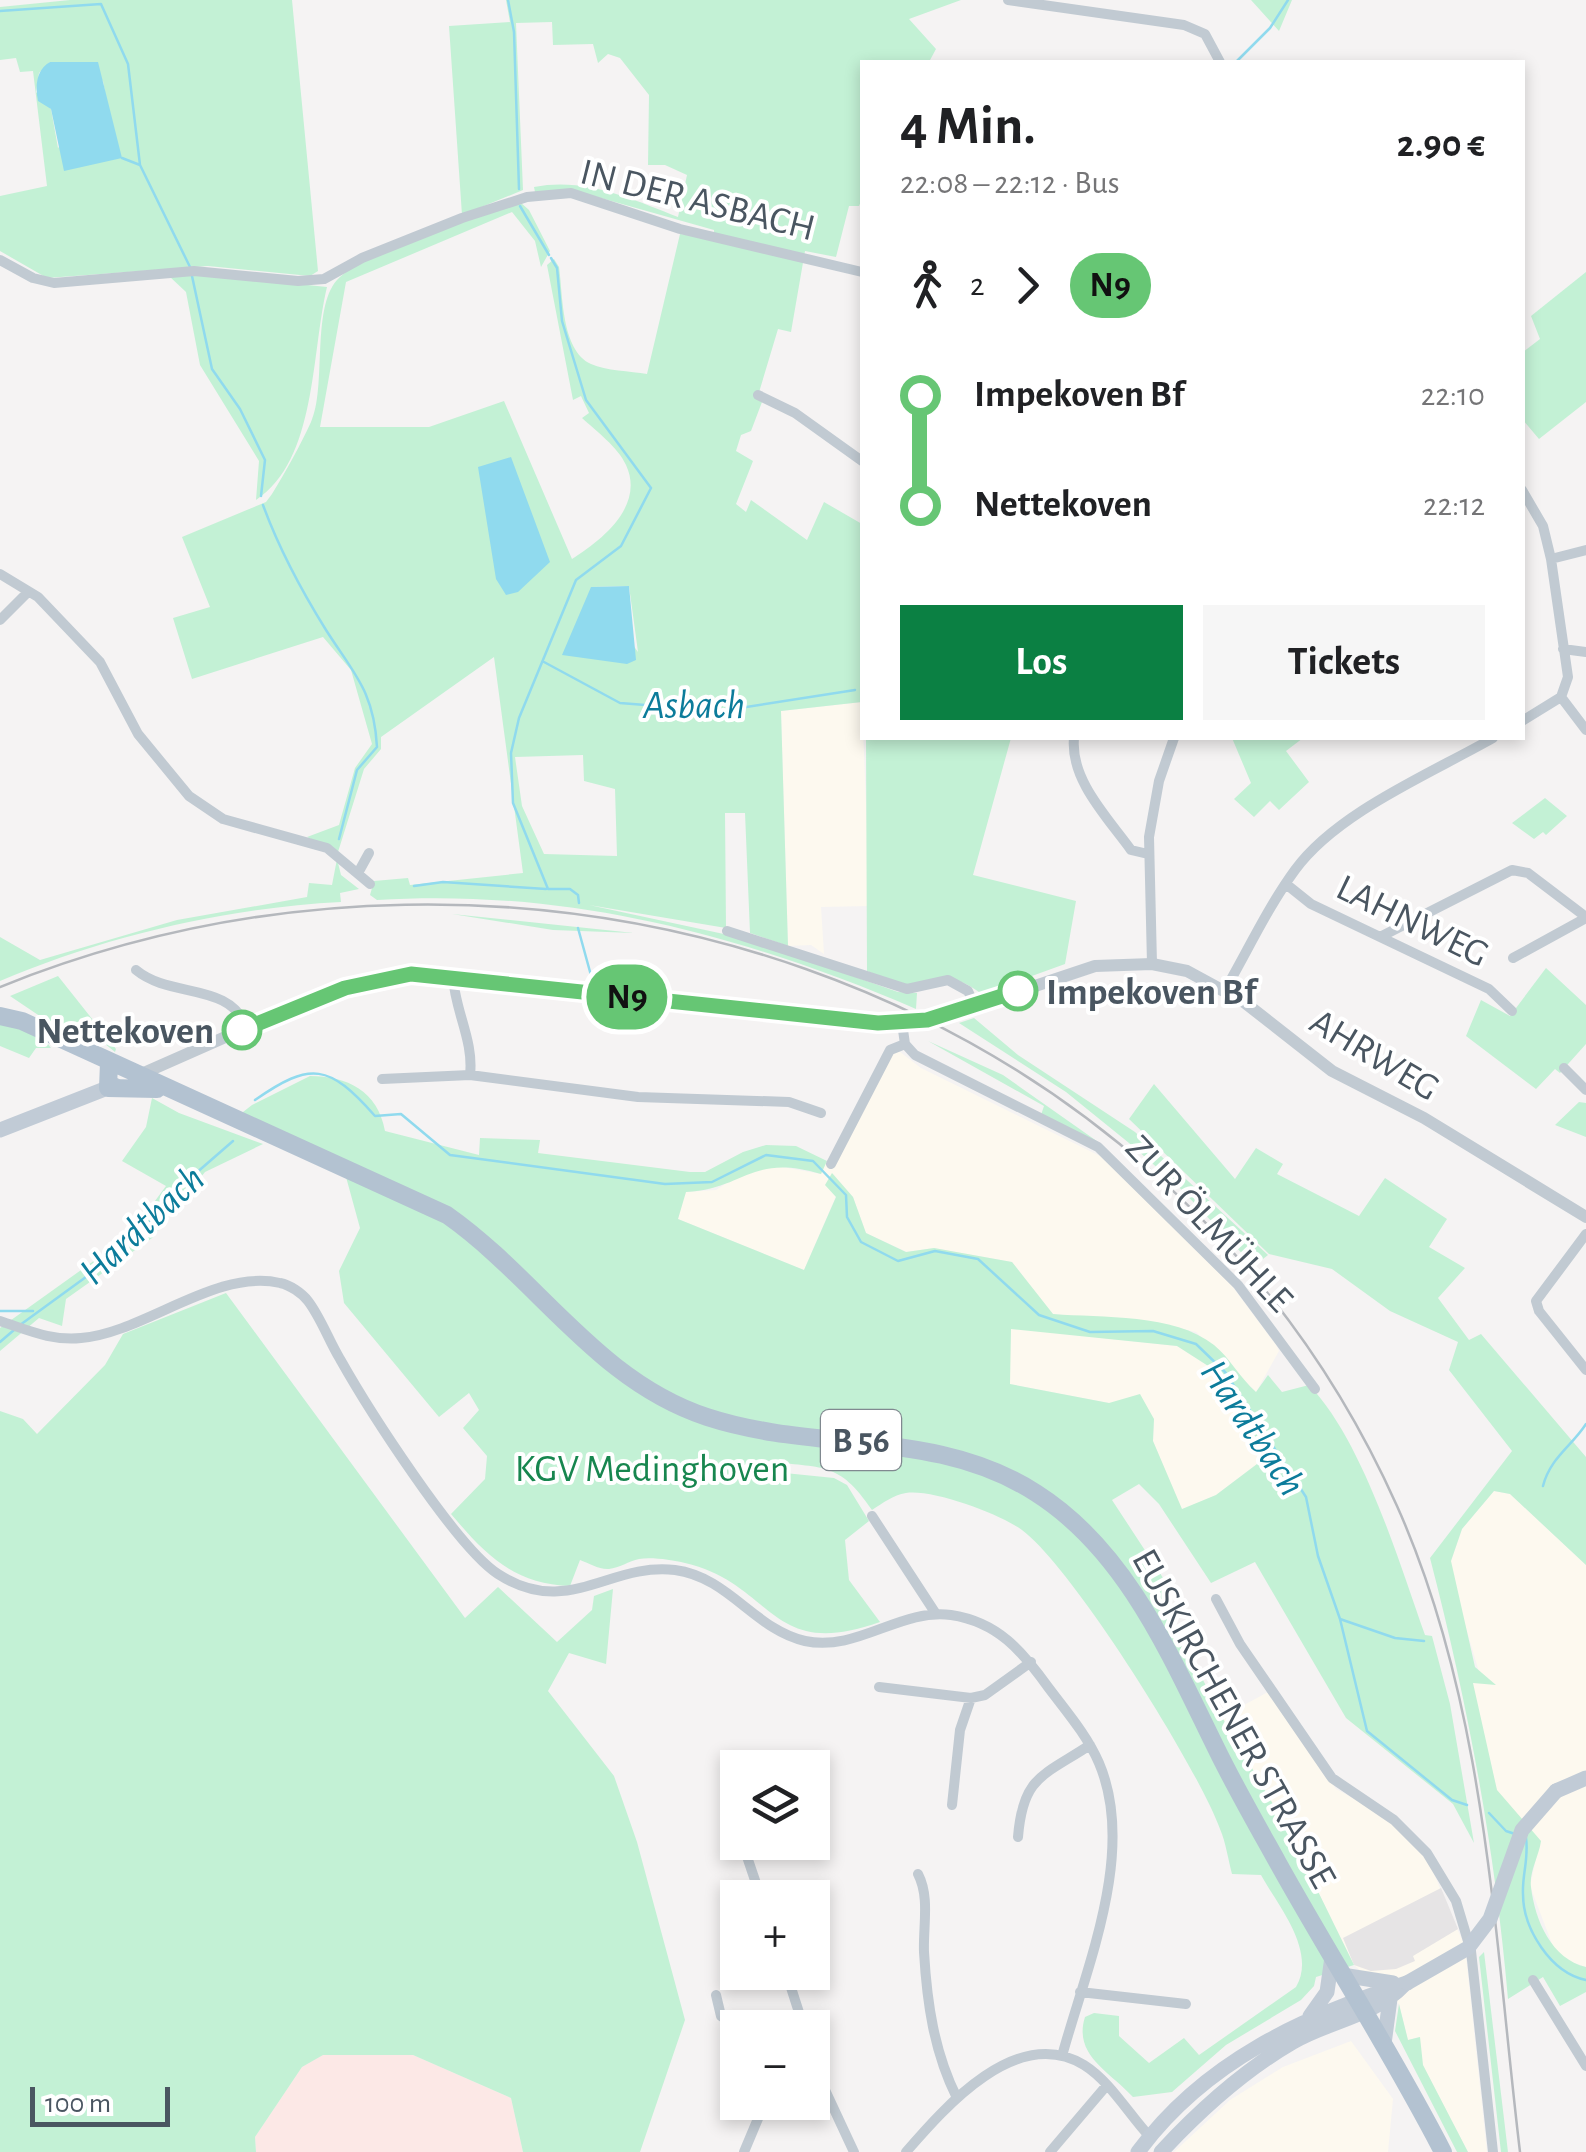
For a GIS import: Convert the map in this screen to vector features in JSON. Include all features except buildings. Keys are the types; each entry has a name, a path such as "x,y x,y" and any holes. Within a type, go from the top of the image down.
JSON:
{"main road":[{"name":"EUSKIRCHENER STRASSE","path":"0,1002 22,1020 137,1076 447,1214 488,1247 596,1354 671,1402 751,1428 948,1454 1003,1474 1061,1509 1104,1552 1140,1603 1332,1958 1342,1975 1374,2002 1384,2044 1442,2152"},
{"name":"EUSKIRCHENER STRASSE","path":"0,1016 22,1020"},
{"path":"108,1088 109,1062"},
{"path":"0,1130 137,1076"},
{"path":"108,1088 170,1091"},
{"path":"1162,2150 1242,2075 1296,2040 1374,2002 1468,1948 1490,1919 1522,1830 1556,1791 1586,1778"},
{"path":"1307,2019 1327,1992 1332,1958"},
{"path":"1138,2152 1149,2136 1232,2061 1307,2019 1374,2002 1407,1982"}],"street":[{"path":"1008,0 1184,24 1205,34 1219,60"},
{"name":"IN DER ASBACH","path":"0,260 33,278 54,283 194,271 298,282 324,279 362,258 518,199 572,193 697,234 860,272"},
{"path":"758,395 795,413 860,460"},
{"path":"1525,495 1543,526 1552,560 1568,684 1561,697 1525,718"},
{"path":"1552,560 1586,550"},
{"path":"0,574 38,597 100,662 138,734 189,796 223,820 327,848 370,884"},
{"path":"0,620 27,593"},
{"path":"1563,649 1586,652"},
{"path":"1561,697 1586,730"},
{"path":"1074,740 1076,766 1087,787 1131,850 1148,854"},
{"path":"1152,964 1148,854 1159,781 1173,740"},
{"path":"1225,990 1296,868 1337,831 1400,788 1489,740"},
{"path":"358,873 369,853"},
{"path":"1380,938 1512,870 1528,874 1586,918 1513,958"},
{"name":"LAHNWEG","path":"1286,884 1311,904 1489,990 1512,1011"},
{"path":"726,931 907,989 948,980 968,992 975,1006"},
{"name":"AHRWEG","path":"137,1076 314,998 377,978 411,974 902,1023 975,1006 1095,966 1152,964 1187,971 1225,990 1324,1065 1420,1116 1586,1217"},
{"path":"136,970 166,988 214,996 242,1015 247,1028"},
{"path":"452,977 472,1060 470,1075"},
{"path":"831,1164 890,1050 904,1044 902,1023"},
{"name":"ZUR ÖLMÜHLE","path":"904,1044 929,1064 1098,1147 1238,1285 1315,1389"},
{"path":"170,1091 172,1061"},
{"path":"1564,1068 1586,1090"},
{"path":"382,1078 470,1075 638,1097 789,1102 821,1113"},
{"path":"1586,1234 1536,1301 1539,1312 1586,1370"},
{"path":"2,1322 53,1338 86,1338 232,1285 280,1282 310,1302 341,1361 477,1556 498,1574 541,1596 572,1593 646,1571 672,1570 715,1583 788,1636 828,1644 936,1614 988,1624 1031,1662 1090,1745 1108,1790 1114,1852 1062,2056"},
{"path":"872,1516 936,1614"},
{"path":"1216,1599 1240,1644 1332,1778 1394,1820 1427,1854 1456,1901 1471,1951 1494,2152"},
{"path":"878,1687 971,1698 986,1695 1031,1662"},
{"path":"952,1805 960,1730 971,1698"},
{"path":"1018,1837 1021,1806 1033,1783 1090,1745"},
{"path":"918,1874 925,1887 924,1948 932,2027 958,2098"},
{"path":"1533,1980 1586,2066"},
{"path":"1080,1992 1186,2004"},
{"path":"716,1994 720,2010"},
{"path":"906,2152 958,2098 1027,2056 1062,2056 1084,2065 1162,2150"},
{"path":"1050,2152 1106,2085"},
{"path":"830,2101 854,2152"},
{"path":"744,2152 757,2120"}],"shaded area":[{"path":"860,702 870,906 821,907 824,954 811,945 788,946 781,711"},
{"path":"895,1048 921,1068 1100,1156 1138,1191 1232,1286 1276,1345 1279,1351 1256,1392 1196,1332 1159,1324 1053,1314 1012,1262 934,1248 907,1252 866,1233 853,1197 833,1174 826,1185 836,1196 804,1270 678,1219 685,1192 716,1190 739,1175 771,1165 821,1174 827,1161 832,1162"},
{"path":"1011,1328 1177,1346 1216,1371 1229,1387 1261,1461 1216,1495 1182,1510 1153,1441 1154,1419 1109,1403 1009,1384"},
{"path":"1494,1491 1510,1494 1586,1565 1586,1967 1563,1959 1554,1949 1530,1886 1540,1841 1497,1791 1472,1682 1482,1682 1451,1577 1451,1561 1462,1529"},
{"path":"1268,1692 1336,1789 1384,1815 1426,1855 1465,1947 1487,2152 1468,2152 1422,2064 1419,2037 1408,2040 1399,2004 1354,1965 1287,1828 1222,1717"},
{"path":"1441,1888 1458,1929 1413,1956 1415,1961 1396,1969 1371,1971 1354,1965 1343,1938"},
{"path":"1351,2041 1393,2099 1388,2152 1174,2152 1230,2100 1283,2067"},
{"path":"322,2055 413,2055 511,2098 523,2152 256,2152 255,2137 302,2067"}],"green space":[{"path":"70,0 292,0 318,271 310,276 208,266 47,278 0,251 0,196 47,186 33,71 20,72 16,58 0,60 0,7","holes":["50,62 67,63 103,81 106,98 58,148 51,109 36,92 39,73"]},
{"path":"506,0 961,0 909,19 936,49 930,60 860,60 860,204 849,206 836,257 805,251 791,332 778,329 757,399 762,402 751,431 741,435 736,451 753,461 736,504 746,512 751,500 807,540 824,502 860,523 860,702 781,711 788,946 750,933 745,813 725,813 726,928 589,905 747,939 898,992 917,993 916,1009 786,959 653,922 517,902 377,900 370,895 374,881 408,878 410,885 523,873 494,657 381,737 381,749 364,769 338,852 307,837 339,825 355,768 372,744 351,670 323,637 192,679 173,618 210,607 182,537 266,502 272,494 316,407 324,310 329,293 351,268 396,245 520,202 529,210 550,251 541,267 535,241 512,212 346,282 320,427 429,427 504,401 572,559 607,532 625,508 630,494 626,465 582,418 589,413 581,396 573,400 547,265 554,259 559,267 565,320 581,357 604,368 647,374 680,234 714,238 714,230 583,193 535,192 534,187 553,185 590,187 678,217 687,175 665,165 648,165 649,95 620,58 608,54 598,63 593,44 553,45 552,22 516,23 523,190 462,215 449,26 510,22","holes":["629,586 638,652 591,587","583,755 584,781 615,789 617,856 544,854 522,806 515,757"]},
{"path":"1251,0 1292,0 1279,31"},
{"path":"1586,272 1586,402 1539,439 1525,422 1525,350 1540,339 1531,316"},
{"path":"212,275 327,287 301,432 291,459 276,482 256,500 259,461 200,365 186,292 169,276"},
{"path":"866,740 1010,740 973,875 1076,901 1065,964 982,994 950,979 906,985 867,971"},
{"path":"1233,740 1300,740 1286,751 1309,782 1279,810 1270,801 1254,817 1234,799 1251,783"},
{"path":"1545,798 1567,816 1546,835 1543,832 1534,839 1512,823"},
{"path":"337,859 341,875 359,889 340,893 341,902 254,911 167,927 82,951 0,981 0,937 40,960 177,920 307,897 309,883 332,885"},
{"path":"452,914 634,933 553,930"},
{"path":"1546,968 1586,1005 1586,1044 1560,1073 1555,1069 1536,1089 1466,1036 1481,1000 1510,1016"},
{"path":"58,976 115,1052 89,1031 53,1025 10,996"},
{"path":"974,1018 1018,1055 1135,1132 1268,1255 1254,1266 1177,1185 1129,1143 1066,1092 959,1023"},
{"path":"0,1021 45,1040 51,1048 36,1048 29,1058 0,1046"},
{"path":"928,1041 1003,1075 1101,1144 1041,1115 1044,1106"},
{"name":"KGV Medinghoven","path":"310,1076 324,1077 359,1088 376,1106 385,1131 479,1155 480,1138 540,1140 538,1153 690,1172 705,1172 766,1145 796,1146 827,1161 821,1174 798,1169 763,1170 706,1190 686,1192 678,1219 804,1270 836,1197 825,1185 832,1173 853,1197 866,1233 906,1252 934,1248 1012,1262 1053,1314 1137,1319 1179,1327 1214,1345 1256,1392 1268,1375 1282,1392 1309,1385 1346,1437 1363,1469 1425,1635 1432,1636 1450,1704 1474,1843 1453,1804 1346,1718 1255,1562 1211,1583 1159,1504 1139,1484 1112,1500 1169,1587 1165,1606 1222,1717 1287,1828 1354,1965 1316,1977 1314,1986 1301,2000 1226,2045 1172,2092 1133,2097 1089,2052 1084,2042 1085,2017 1094,2013 1119,2016 1119,2036 1149,2063 1184,2038 1199,2055 1296,1987 1302,1959 1293,1929 1261,1875 1232,1874 1220,1829 1187,1761 1132,1670 1044,1551 1022,1530 966,1504 906,1493 872,1510 839,1475 816,1467 766,1461 765,1471 834,1478 847,1485 869,1521 845,1540 849,1580 880,1622 843,1632 815,1633 774,1615 715,1573 668,1560 639,1559 605,1569 580,1560 570,1586 532,1580 516,1573 489,1554 451,1514 485,1479 487,1456 463,1428 479,1410 469,1393 439,1417 344,1303 339,1271 360,1228 343,1166 234,1119 252,1105","holes":["1011,1329 1177,1346 1216,1371 1229,1387 1261,1461 1216,1495 1182,1509 1153,1441 1154,1419 1140,1394 1109,1403 1010,1384"]},
{"path":"1154,1084 1235,1179 1256,1148 1283,1164 1277,1174 1359,1216 1385,1178 1447,1219 1429,1247 1465,1268 1438,1298 1469,1340 1481,1334 1586,1457 1586,1565 1510,1494 1494,1491 1462,1529 1451,1561 1475,1667 1496,1685 1473,1683 1497,1790 1541,1841 1531,1881 1536,1913 1555,1947 1574,1963 1586,1967 1586,1992 1560,2006 1543,1977 1508,1999 1496,1887 1478,1777 1430,1558 1512,1451 1449,1370 1458,1342 1390,1311 1332,1269 1269,1254 1129,1119"},
{"path":"152,1098 179,1113 263,1144 205,1172 152,1238 66,1299 62,1326 39,1318 0,1351 0,1328 130,1235 166,1186 122,1161 146,1127"},
{"path":"1579,1102 1586,1103 1586,1137 1555,1125"},
{"path":"226,1293 465,1618 498,1587 557,1642 592,1610 594,1596 613,1589 606,1664 569,1653 548,1691 614,1776 637,1842 685,2020 640,2152 523,2152 511,2098 413,2055 323,2055 302,2067 255,2137 256,2152 0,2152 0,1411 23,1419 37,1434 105,1365 123,1334"},
{"path":"1484,1952 1508,2152 1501,2152 1479,1957"},
{"path":"1399,2004 1408,2040 1420,2037 1423,2065 1468,2152 1457,2152 1395,2031"}],"water":[{"path":"50,62 98,62 122,158 64,171 51,109 38,101 37,95 39,74"},
{"path":"511,457 550,562 518,592 506,595 496,579 478,467"},
{"path":"629,586 636,660 627,664 562,655 591,587"}],"waterway":[{"path":"508,0 514,32 519,189"},
{"name":"Asbach","path":"1238,60 1270,28 1288,0"},
{"path":"0,11 101,4 128,64 140,165 190,267"},
{"path":"122,158 140,165"},
{"path":"520,206 549,255"},
{"path":"551,258 557,268 562,321 586,400 651,488 621,546 576,580 519,718 511,753 513,803 548,889 570,889 578,895 579,903"},
{"path":"192,276 212,369 240,409 265,460 261,496"},
{"path":"263,505 300,585 361,684 372,711 377,747 357,770 339,839"},
{"name":"Asbach","path":"544,662 620,703 721,711 855,690"},
{"path":"414,886 443,882 546,889"},
{"path":"578,928 592,979"},
{"name":"Hardtbach","path":"255,1100 291,1079 319,1074 345,1086 375,1116 401,1114 450,1155 665,1184 712,1182 766,1155 813,1161 846,1195 847,1217 861,1242 898,1261 935,1251 978,1259 1039,1315 1090,1332 1153,1331 1196,1344 1225,1372 1306,1497 1318,1556 1340,1619 1367,1731 1452,1800 1467,1805"},
{"name":"Hardtbach","path":"20,1325 134,1242 172,1194 233,1141"},
{"path":"0,1311 33,1311"},
{"name":"Hardtbach","path":"0,1342 14,1330"},
{"path":"1543,1486 1556,1460 1586,1424"},
{"path":"1340,1619 1395,1638 1424,1641"},
{"name":"Hardtbach","path":"1489,1813 1506,1831 1515,1834"},
{"name":"Hardtbach","path":"1526,1838 1523,1894 1528,1921 1551,1959 1561,1969 1586,1980"}],"railway":[{"path":"0,987 200,927 405,905 609,919 806,969 989,1054 1153,1172 1291,1323 1397,1506 1427,1583 1451,1661 1469,1742 1493,1906 1520,2152"}],"bus line":[{"name":"N9","path":"242,1030 314,998 397,974 878,1023 927,1020 1018,991"}],"place":[{"name":"Impekoven Bf","path":"1018,991"},
{"name":"Nettekoven","path":"242,1030"}]}
